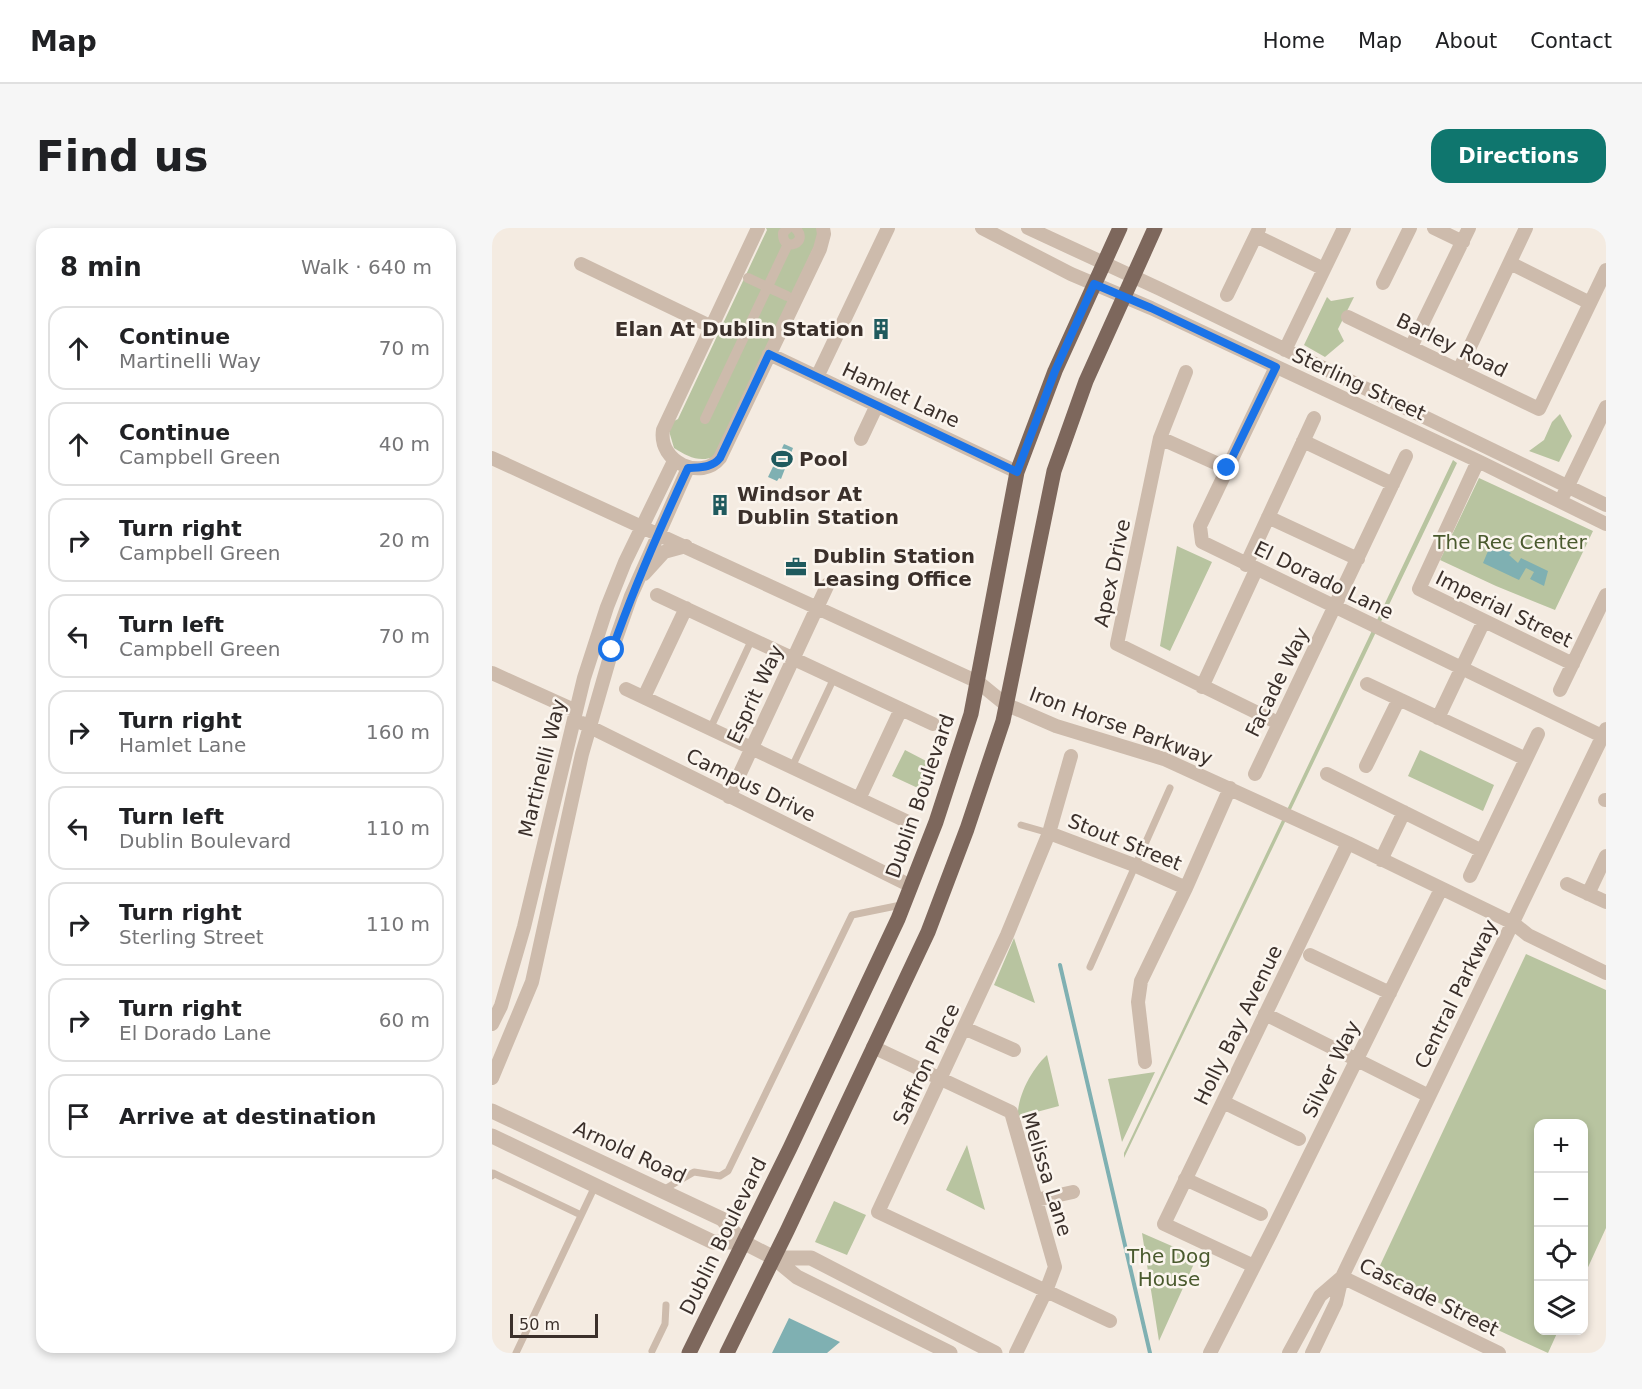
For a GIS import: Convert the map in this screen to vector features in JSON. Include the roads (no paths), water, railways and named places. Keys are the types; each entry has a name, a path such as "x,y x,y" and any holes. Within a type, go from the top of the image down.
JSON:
{"main road":[{"name":"Dublin Boulevard","path":"689,1353 799,1128 904,905 940,811 972,714 1017,472 1055,371 1120,228"},
{"path":"727,1353 928,932 967,829 1003,721 1054,471 1086,381 1155,228"}],"street":[{"path":"758,228 663,430 664,446 674,461 688,468 716,463 720,458 820,249 824,234 823,228"},
{"path":"788,228 782,236 788,244"},
{"path":"788,244 795,244 799,240 800,234 795,228"},
{"path":"817,377 888,228"},
{"name":"Sterling Street","path":"982,228 1071,274 1478,461 1606,524"},
{"name":"Sterling Street","path":"1028,228 1606,505"},
{"path":"1285,350 1344,228"},
{"path":"1383,283 1410,228"},
{"path":"1434,228 1462,242"},
{"path":"1411,347 1469,228"},
{"path":"1459,370 1526,228"},
{"path":"1227,295 1258,232 1324,269"},
{"path":"705,419 788,244"},
{"path":"1510,263 1590,303 1606,270"},
{"path":"581,264 712,327"},
{"path":"747,278 787,296"},
{"name":"Barley Road","path":"1348,317 1539,409 1590,303"},
{"name":"Hamlet Lane","path":"769,354 1017,472"},
{"name":"El Dorado Lane","path":"1276,367 1200,526 1202,542 1335,608 1605,734"},
{"name":"Apex Drive","path":"1186,372 1160,438 1117,644 1278,723"},
{"path":"861,439 877,405"},
{"path":"1561,502 1606,407"},
{"path":"1202,687 1251,567 1268,517 1314,418"},
{"path":"1160,438 1227,468"},
{"path":"1303,441 1393,484"},
{"name":"Facade Way","path":"1255,774 1406,456"},
{"name":"Iron Horse Parkway","path":"492,458 978,682 1005,704 1056,726 1164,759 1230,788 1513,923 1528,935 1606,973"},
{"name":"Martinelli Way","path":"492,1024 501,1006 524,927 575,715 607,607 625,562 674,461"},
{"name":"Imperial Street","path":"1478,461 1419,589 1573,664"},
{"name":"Martinelli Way","path":"492,1078 532,982 589,726 620,626 657,533 688,468"},
{"path":"1268,517 1358,559"},
{"name":"Martinelli Way","path":"620,626 644,574 664,552 686,546"},
{"name":"Esprit Way","path":"729,796 828,584"},
{"path":"657,595 933,724"},
{"path":"1560,690 1606,595"},
{"path":"644,697 686,609"},
{"path":"1438,718 1484,621"},
{"name":"Campus Drive","path":"492,673 575,715 589,726 911,886"},
{"path":"1367,684 1526,759"},
{"path":"626,689 906,821"},
{"path":"1366,766 1399,699"},
{"path":"859,799 901,709"},
{"path":"1470,876 1538,734"},
{"name":"Central Parkway","path":"1312,1353 1335,1303 1342,1277 1605,734"},
{"name":"Saffron Place","path":"1046,1291 878,1212 942,1079 1007,935 1049,833 1071,756"},
{"path":"1326,774 1482,851"},
{"path":"1145,1062 1138,1002 1141,981 1186,888 1230,788"},
{"path":"1381,860 1404,812"},
{"name":"Stout Street","path":"1049,833 1136,865 1186,888"},
{"name":"Holly Bay Avenue","path":"1254,1266 1164,1224 1348,843"},
{"path":"1588,894 1606,856"},
{"path":"1567,884 1606,902"},
{"name":"Silver Way","path":"1210,1353 1441,889"},
{"path":"1310,955 1390,993"},
{"path":"1265,1014 1429,1096"},
{"path":"964,1028 1014,1050"},
{"name":"Melissa Lane","path":"873,1047 1011,1112 1055,1267 1016,1353"},
{"path":"1222,1102 1299,1139"},
{"name":"Arnold Road","path":"492,1111 722,1219 743,1242 774,1258 797,1277 950,1353"},
{"name":"Arnold Road","path":"492,1136 596,1184 712,1242 743,1242"},
{"path":"1185,1179 1261,1214"},
{"path":"1036,1200 1073,1192"},
{"name":"Arnold Road","path":"774,1258 811,1258 995,1353"},
{"name":"Central Parkway","path":"1288,1353 1320,1296 1342,1277"},
{"name":"Cascade Street","path":"1342,1277 1499,1353"},
{"path":"1046,1291 1110,1321"}],"lane":[{"path":"710,729 752,639"},
{"path":"792,767 834,678"},
{"path":"1090,967 1170,788"},
{"path":"1021,825 1049,833"},
{"path":"662,1191 694,1172 720,1176 728,1170 852,915 904,905"},
{"path":"493,1174 581,1215"},
{"path":"516,1353 596,1184"},
{"path":"653,1352 665,1324 666,1305"}],"water":[{"name":"Pool","path":"784,444 793,448 781,479 777,481 768,477"},
{"path":"1493,539 1511,553 1509,555 1518,563 1521,558 1548,571 1544,586 1530,579 1534,572 1526,568 1519,580 1483,563 1488,551 1485,549"},
{"path":"789,1318 840,1342 827,1353 772,1353"}],"waterway":[{"path":"1060,965 1150,1353"}],"place":[{"name":"Elan At Dublin Station","path":"881,329"},
{"name":"Pool","path":"782,459"},
{"name":"Windsor At Dublin Station","path":"720,505"},
{"name":"Dublin Station Leasing Office","path":"796,567"}],"park label":[{"name":"The Rec Center","path":"1510,542"},
{"name":"The Dog House","path":"1169,1268"}]}
